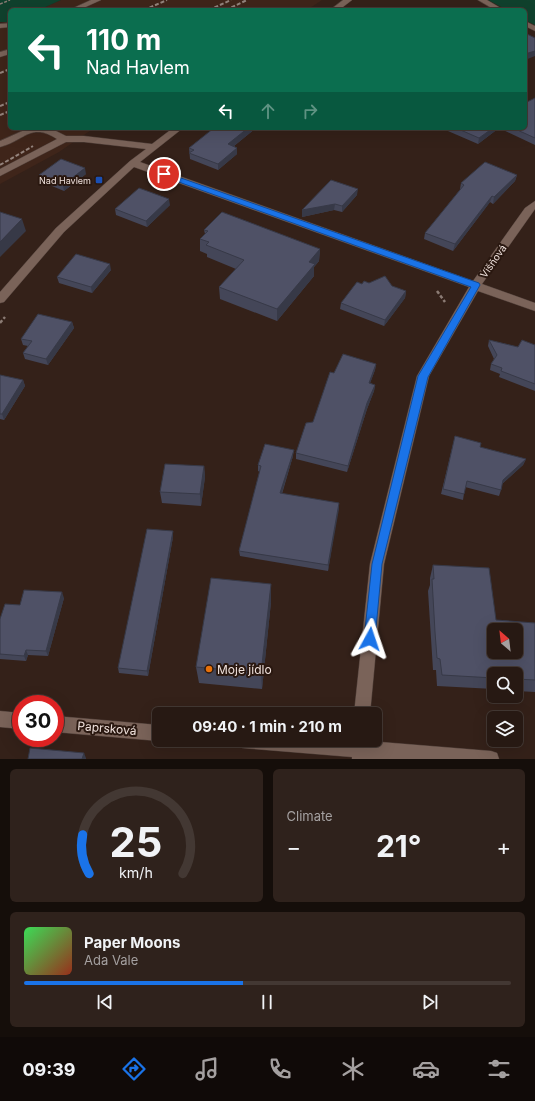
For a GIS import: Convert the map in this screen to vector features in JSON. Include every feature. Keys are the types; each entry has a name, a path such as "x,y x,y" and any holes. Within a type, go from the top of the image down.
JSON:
{"street":[{"path":"78,8 97,0"},
{"path":"337,8 348,0"},
{"path":"482,0 496,8"},
{"path":"0,144 34,130 48,130 64,139"},
{"path":"0,300 60,230 133,163 176,130"},
{"path":"0,173 64,139 84,139 155,147"},
{"path":"133,163 535,307"},
{"name":"Višňová","path":"363,707 377,564 423,376 476,285 528,210 535,204"},
{"path":"0,719 12,720"},
{"name":"Paprsková","path":"64,725 152,732"},
{"path":"325,747 491,759"}],"path":[{"path":"0,4 10,0"},
{"path":"434,288 447,305"}],"shaded area":[{"path":"61,0 322,0 310,8 43,8"},
{"path":"8,25 8,130 91,130 59,152 0,184 0,28"}],"green space":[{"path":"0,0 61,0 43,8 8,8 8,22 0,22"},
{"path":"488,0 535,0 535,25 527,21 527,8 503,8"}],"building":[{"path":"527,34 535,38 535,51 527,53"},
{"path":"535,98 535,138 517,130 527,130 527,102"},
{"path":"212,130 246,130 228,144 237,148 218,164 189,153 194,150 189,148"},
{"path":"461,130 490,130 479,138"},
{"path":"61,159 85,168 63,185 39,175"},
{"path":"485,162 517,175 494,197 492,196 455,244 425,233 464,185 461,183"},
{"path":"331,180 358,189 342,206 335,204 302,210"},
{"path":"139,188 169,199 146,221 115,209"},
{"path":"0,212 22,219 0,242"},
{"path":"222,212 320,249 309,262 315,264 277,309 219,287 244,260 206,245 209,242 200,239 208,231 204,230"},
{"path":"76,254 110,264 91,287 57,277"},
{"path":"385,276 392,286 406,291 385,320 341,303 357,282 362,284 364,281 369,283"},
{"path":"38,314 72,322 46,359 23,353 32,341 21,339"},
{"path":"489,340 518,347 522,340 535,345 535,384 501,371 502,368 491,364 497,355"},
{"path":"343,354 376,364 369,383 375,385 367,403 348,466 296,453 306,423 313,422 330,372 334,373"},
{"path":"0,375 23,380 2,414 0,414"},
{"path":"455,436 481,443 480,447 526,459 503,480 501,490 467,481 464,494 443,489"},
{"path":"265,444 294,450 280,493 339,503 328,565 239,551 261,466 258,465"},
{"path":"165,464 204,466 200,494 160,492"},
{"path":"147,529 173,531 147,671 118,668"},
{"path":"433,565 489,568 496,620 535,623 535,680 523,679 523,667 487,667 487,678 442,675 440,659 437,658 432,579 434,579"},
{"path":"211,578 271,584 261,673 196,667"},
{"path":"24,590 62,592 46,651 26,650 24,656 0,654 0,619 5,604 20,605"},
{"path":"30,748 84,753 82,759 28,759"}],"railway":[{"path":"149,8 167,0"},
{"path":"213,8 231,0"},
{"path":"230,8 247,0"},
{"path":"0,73 8,70"},
{"path":"0,106 8,103"},
{"path":"0,115 8,112"},
{"path":"0,165 33,146"}],"place":[{"name":"Nad Havlem","path":"99,180"},
{"name":"Moje jídlo","path":"209,669"}],"route":[{"path":"164,174 476,285 423,376 377,564 370,639"}]}
